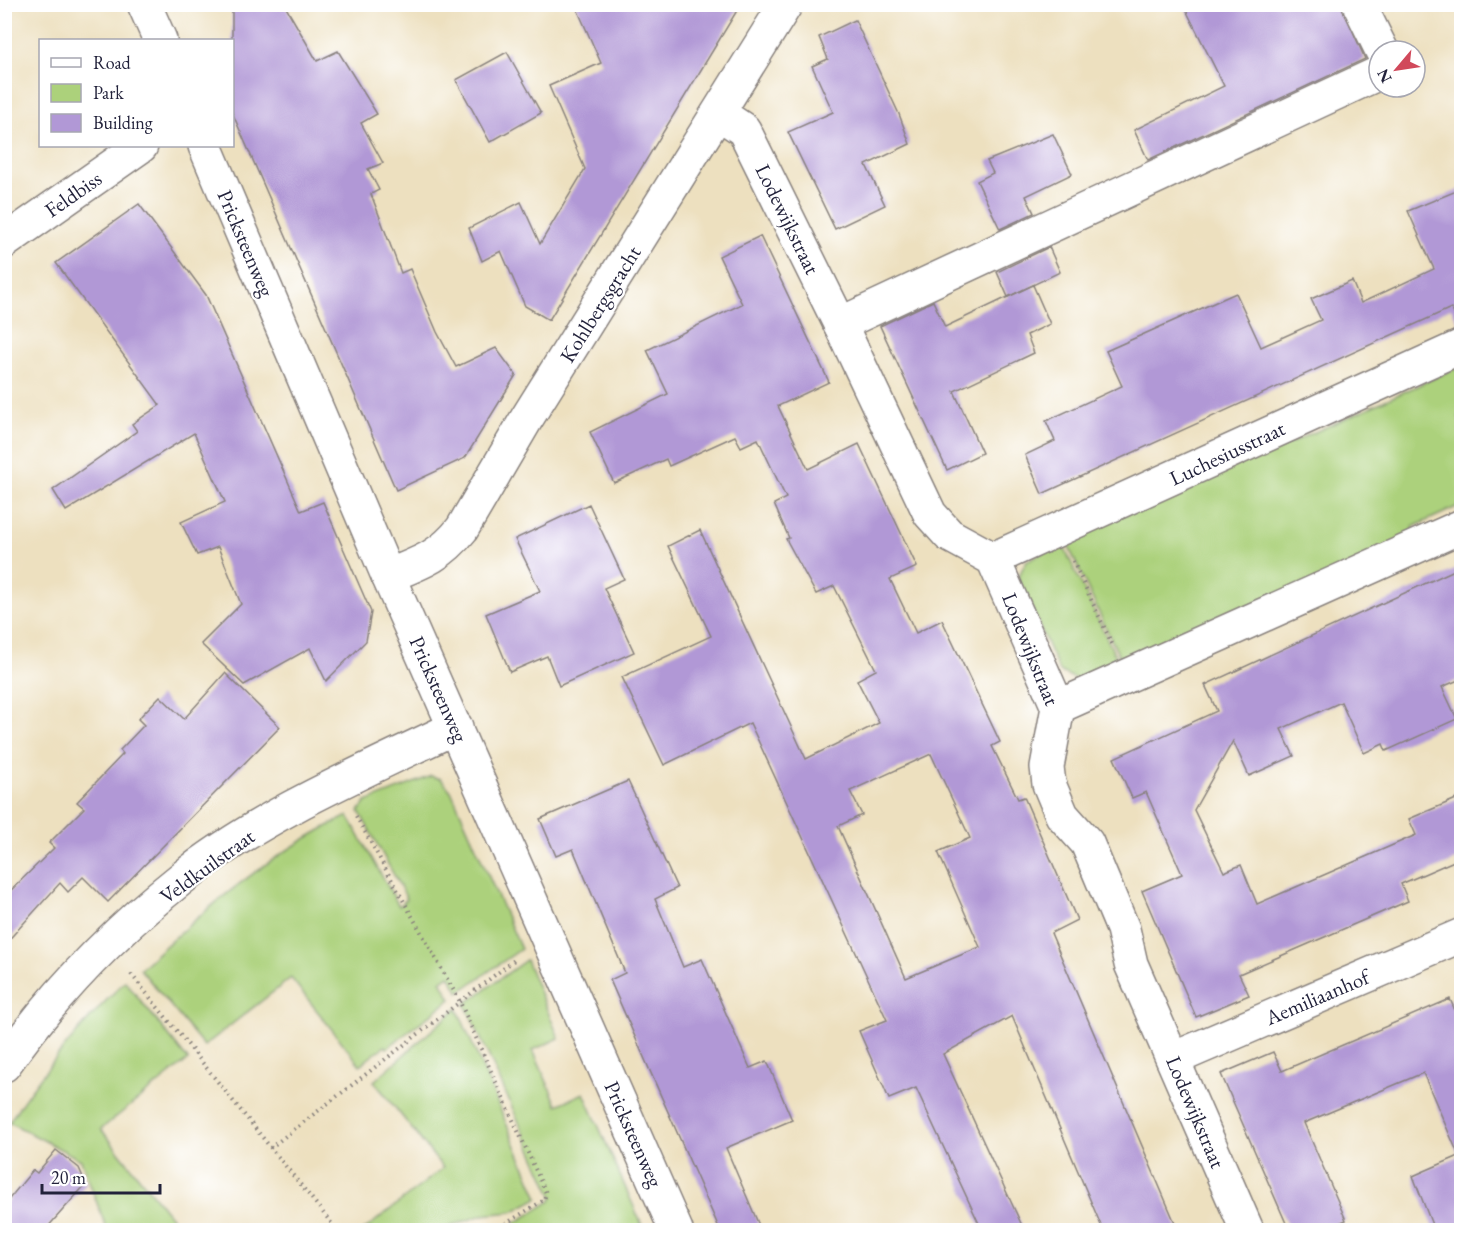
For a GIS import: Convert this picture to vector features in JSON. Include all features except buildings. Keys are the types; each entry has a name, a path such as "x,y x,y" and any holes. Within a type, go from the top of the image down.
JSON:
{"street":[{"path":"144,4 160,39"},
{"name":"Kohlbergsgracht","path":"388,576 434,557 449,546 462,530 527,418 720,114 786,4"},
{"path":"1359,4 1376,39"},
{"path":"840,324 1367,79"},
{"name":"Lodewijkstraat","path":"720,114 744,130 840,324 930,514 949,535 993,559 1058,707 1047,767 1049,784 1062,814 1087,843 1123,929 1131,964 1247,1230"},
{"name":"Feldbiss","path":"4,242 140,147"},
{"name":"Pricksteenweg","path":"205,147 388,576 676,1230"},
{"name":"Luchesiusstraat","path":"993,559 1461,346"},
{"path":"1058,707 1461,526"},
{"name":"Veldkuilstraat","path":"4,1065 37,1019 86,965 183,878 259,828 339,783 456,728"},
{"name":"Aemiliaanhof","path":"1173,1059 1461,935"}],"path":[{"path":"1059,530 1128,677"},
{"path":"339,783 459,1000 546,1193 544,1200 502,1226 482,1230"},
{"path":"270,1148 459,1000 525,952 549,941"},
{"path":"132,975 337,1230"}],"green space":[{"path":"1461,366 1459,416 1462,431 1461,505 1413,527 1417,537 1123,665 1066,541 1282,443 1284,446"},
{"path":"1062,543 1120,666 1079,681 1059,671 1018,578 1026,561"},
{"path":"431,776 441,779 451,791 521,949 459,992 449,975 441,981 451,999 387,1048 385,1046 360,1065 291,978 204,1046 140,969 213,905 265,865 291,847 348,816 399,906 407,899 359,811 366,802"},
{"path":"526,960 559,1038 533,1050 557,1105 584,1093 644,1230 515,1230 515,1223 551,1201 553,1197 465,1004"},
{"path":"125,981 188,1060 101,1129 181,1230 107,1230 81,1160 9,1122 63,1048"},
{"path":"457,1008 538,1198 512,1212 482,1215 441,1230 364,1230 443,1168 374,1081"}]}
